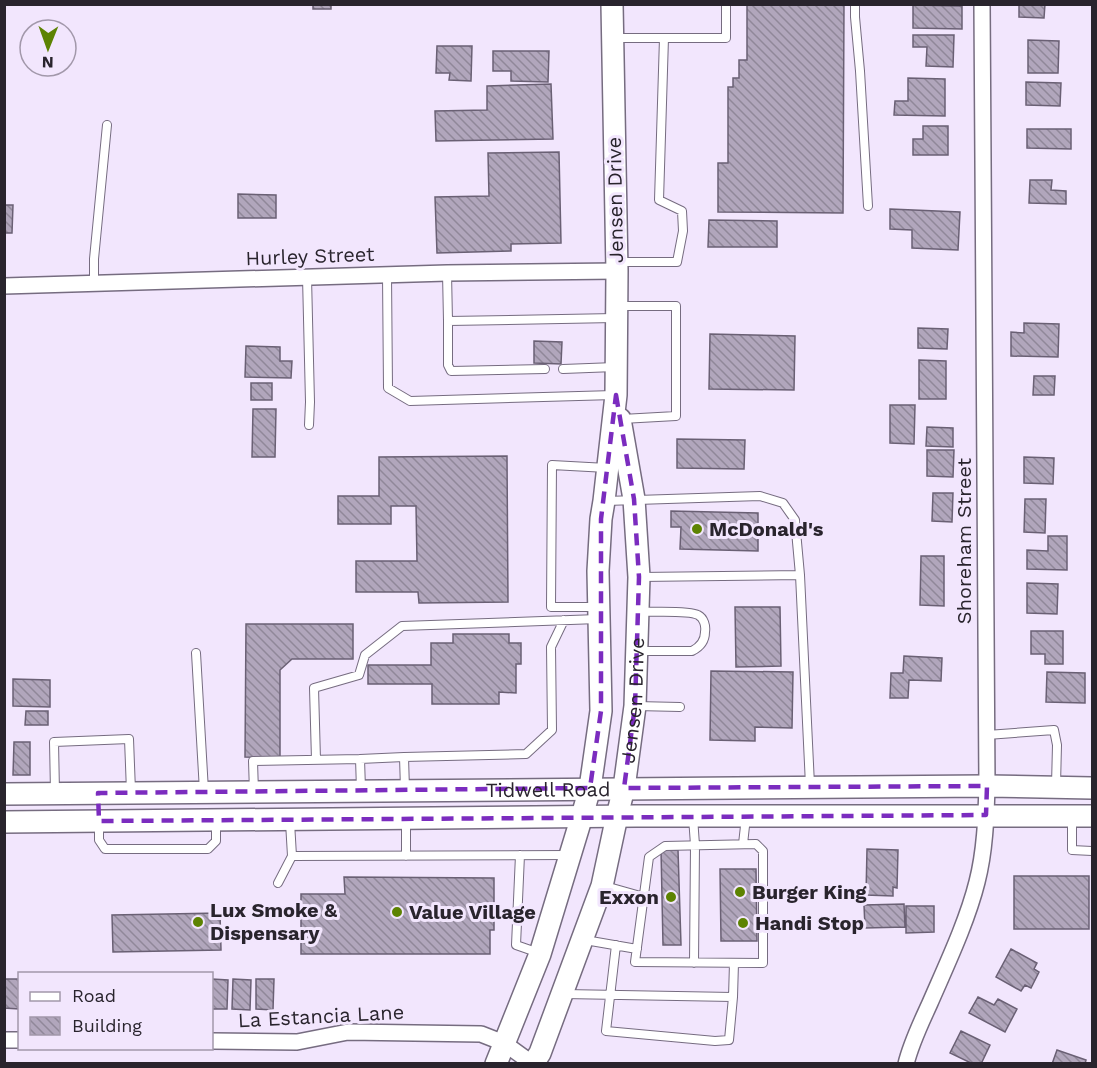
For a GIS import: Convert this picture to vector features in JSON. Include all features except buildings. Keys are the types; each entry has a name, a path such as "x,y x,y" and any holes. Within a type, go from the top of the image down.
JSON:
{"main road":[{"name":"Jensen Drive","path":"496,1064 540,954 582,816 590,788 601,711 599,550 616,395 617,267 612,4"},
{"name":"Jensen Drive","path":"533,1064 540,1053 602,886 624,788 635,706 639,577 634,499 616,395"},
{"name":"Tidwell Road","path":"4,794 590,788 987,786 1092,788"},
{"path":"405,790 406,818"},
{"path":"265,792 283,819"},
{"path":"98,793 99,821"},
{"name":"Tidwell Road","path":"4,822 582,816 1082,816"}],"street":[{"name":"Shoreham Street","path":"906,1064 977,885 984,849 987,735 982,4"},
{"name":"Hurley Street","path":"4,286 617,267"},
{"name":"La Estancia Lane","path":"213,1041 297,1042 348,1032 481,1034 504,1043 533,1064"}],"lane":[{"path":"612,38 726,38 726,4"},
{"path":"855,4 868,206"},
{"path":"617,267 678,262 683,231 682,211 659,200 664,38"},
{"path":"94,284 93,259 107,125"},
{"path":"447,273 448,365 451,371 545,369"},
{"path":"387,275 387,388 410,401 616,395"},
{"path":"307,277 309,426"},
{"path":"448,321 616,312 676,306 676,416 620,419"},
{"path":"563,369 616,367"},
{"path":"599,613 551,607 552,465 608,468"},
{"path":"604,501 760,496 783,503 795,520 800,574 810,787"},
{"path":"639,577 800,574"},
{"path":"637,651 692,651 700,647 706,629 703,620 698,615 690,613 638,612"},
{"path":"316,760 314,688 359,675 365,656 402,626 564,620 599,613"},
{"path":"265,792 253,761 526,754 552,730 551,647 564,620"},
{"path":"196,653 204,792"},
{"path":"635,706 680,707"},
{"path":"987,735 1054,730 1058,745 1056,787"},
{"path":"55,794 54,742 129,739 131,793"},
{"path":"404,757 405,790"},
{"path":"360,759 361,791"},
{"path":"693,816 695,845 694,963"},
{"path":"743,844 746,816"},
{"path":"1082,816 1072,850 1092,851"},
{"path":"406,818 406,856"},
{"path":"278,883 292,856 283,819"},
{"path":"99,821 99,840 105,849 208,849 216,841 216,820"},
{"path":"756,844 763,851 763,963 635,962 649,857 665,846 695,845 756,844"},
{"path":"520,855 516,945 540,954"},
{"path":"292,856 570,855"},
{"path":"602,886 644,897"},
{"path":"582,940 637,949"},
{"path":"616,945 606,1031 715,1041 729,1040 734,963"},
{"path":"562,994 733,997"}],"highlighted area":[{"path":"616,395 634,499 639,577 635,706 624,788 987,786 986,815 99,821 98,793 590,788 601,711 601,519"}],"place":[{"name":"McDonald's","path":"697,529"},
{"name":"Burger King","path":"740,892"},
{"name":"Exxon","path":"671,897"},
{"name":"Value Village","path":"397,912"},
{"name":"Lux Smoke & Dispensary","path":"198,922"},
{"name":"Handi Stop","path":"743,923"}]}
